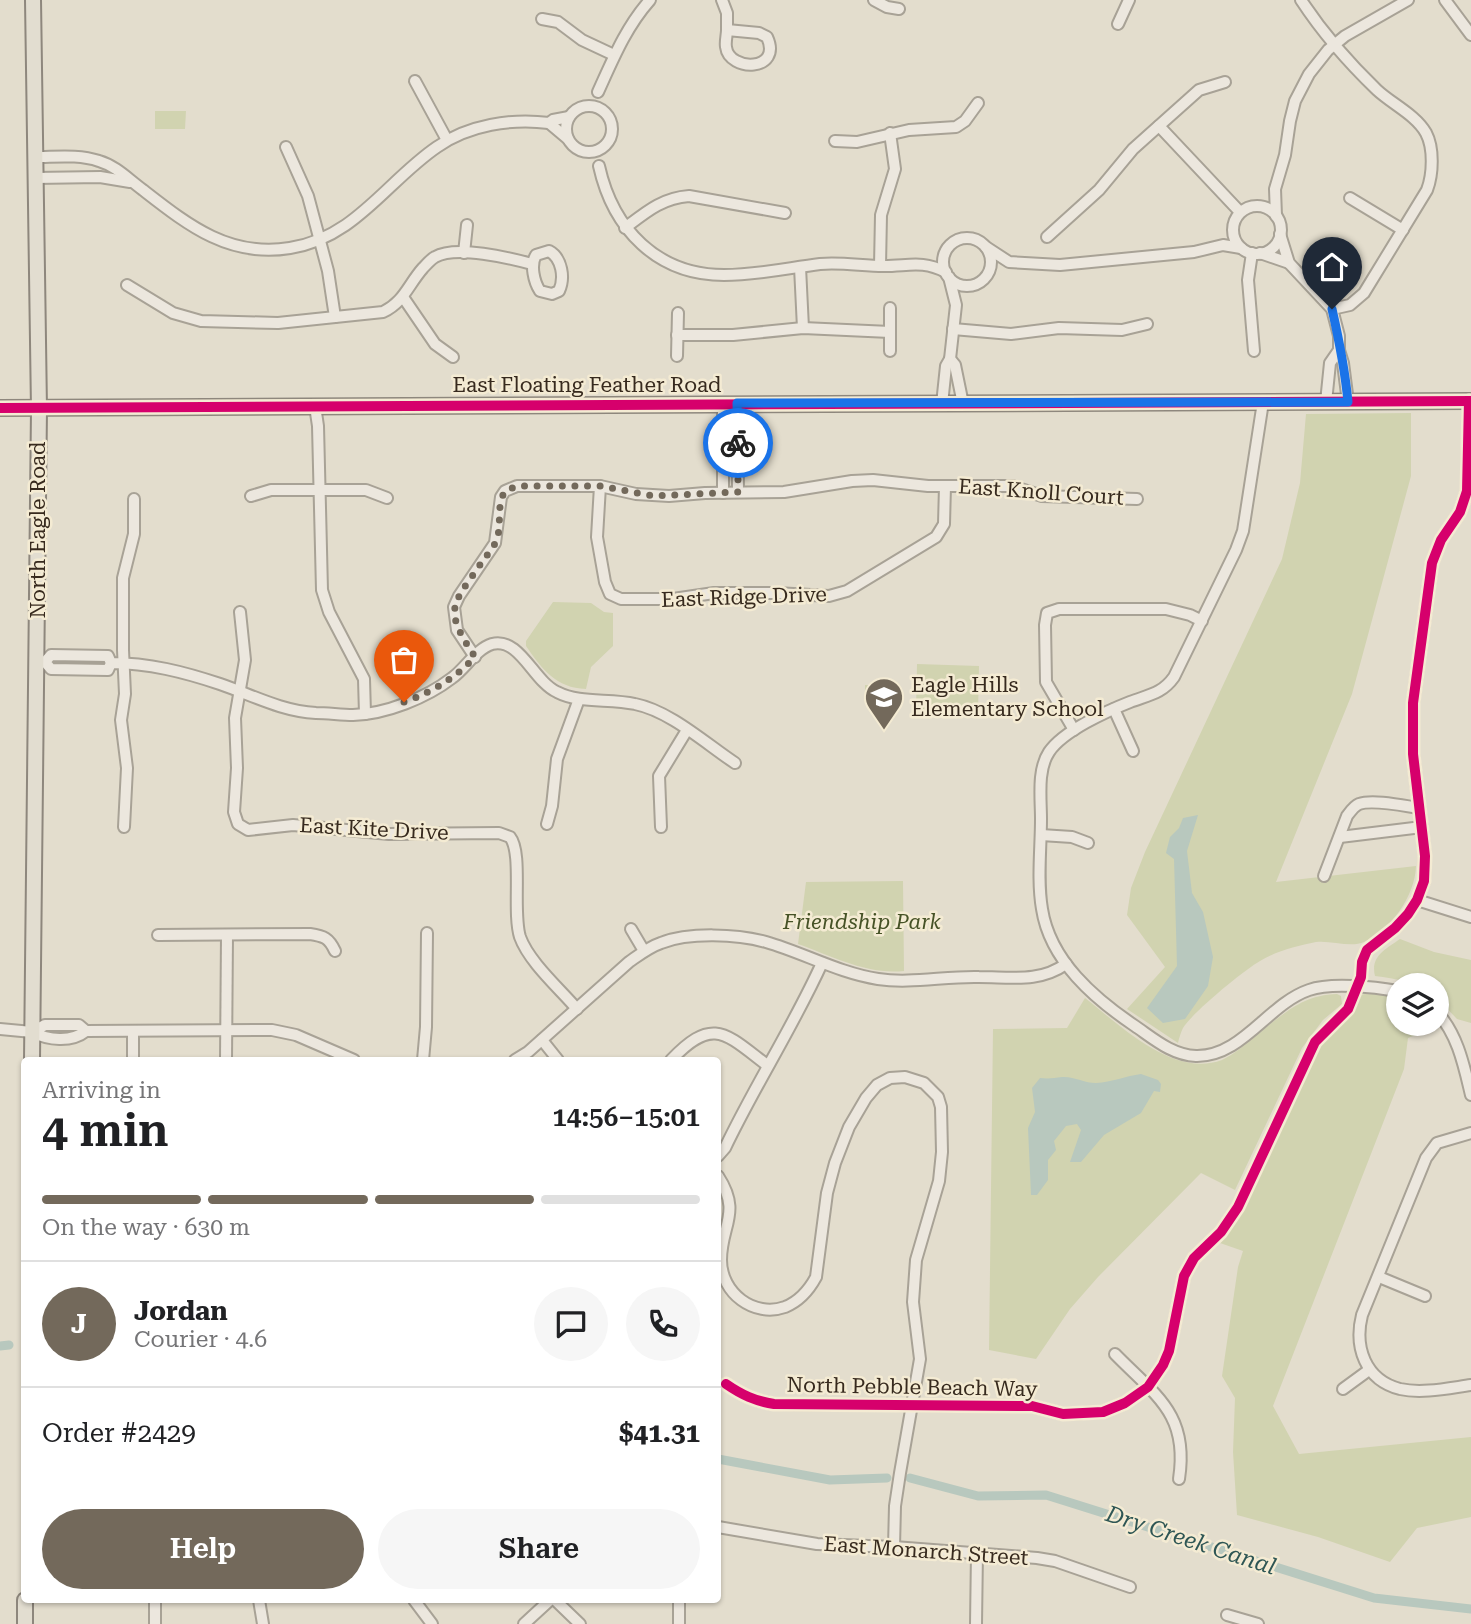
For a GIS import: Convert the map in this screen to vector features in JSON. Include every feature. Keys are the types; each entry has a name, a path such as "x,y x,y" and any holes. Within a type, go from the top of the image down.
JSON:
{"main road":[{"name":"North Eagle Road","path":"32,1057 41,662 33,0"},
{"name":"East Floating Feather Road","path":"0,408 1470,401"},
{"path":"25,1603 25,1624"}],"street":[{"path":"568,139 566,124 569,117 598,92 614,55 635,18 650,0"},
{"path":"722,0 727,13 726,48 730,58 738,63 754,64 763,62 768,57 770,50 766,37 759,33 727,30"},
{"path":"874,0 887,7 899,9"},
{"path":"1118,24 1129,0"},
{"path":"1301,0 1335,44 1376,89 1417,122 1428,136 1430,145 1430,182 1403,230 1364,293 1350,305 1332,309"},
{"path":"1348,402 1339,336 1332,309 1289,263 1276,216 1275,189 1299,92 1315,66 1335,44 1357,28 1408,0"},
{"path":"1445,0 1471,35"},
{"path":"542,19 558,22 582,40 614,55"},
{"path":"415,81 447,140"},
{"path":"1047,237 1099,190 1133,149 1199,90 1225,82"},
{"path":"598,92 602,96 604,111 612,124 610,139 599,166 607,195 625,228 651,252 673,265 694,272 724,275 822,264 880,266 926,263 962,238 973,239 1009,262 1060,265 1223,245 1289,263"},
{"path":"835,141 857,142 890,133 956,127 965,121 978,103"},
{"path":"581,107 597,107 604,111"},
{"path":"549,123 569,117"},
{"path":"35,157 78,157 98,161 117,169 203,233 230,245 260,251 291,248 319,240 354,221 423,157 447,140 492,125 530,121 549,123 578,150 600,150 606,146"},
{"path":"1159,126 1240,212"},
{"path":"880,266 881,215 895,169 890,133"},
{"path":"286,148 308,196 328,271 335,317"},
{"path":"585,152 593,164 599,166"},
{"path":"35,178 100,177 133,182"},
{"path":"1208,248 1233,226 1240,212 1254,206 1275,189"},
{"path":"625,228 657,204 689,196 785,213"},
{"path":"1350,198 1403,230"},
{"path":"1254,206 1266,208 1276,216"},
{"path":"464,253 467,225"},
{"path":"1233,226 1233,234 1251,251"},
{"path":"1251,251 1273,247 1280,234"},
{"path":"986,247 991,261 986,276"},
{"path":"942,404 956,305 944,262 946,251"},
{"path":"1251,251 1248,280 1254,351"},
{"path":"127,285 173,313 201,321 278,323 383,312 395,306 422,269 435,257 451,252 509,258 532,264"},
{"path":"956,305 975,284 1009,262"},
{"path":"926,263 962,285 975,284"},
{"path":"800,267 803,328"},
{"path":"403,297 435,344 453,357"},
{"path":"890,308 890,351"},
{"path":"677,356 678,313"},
{"path":"953,329 1011,334 1059,328 1122,330 1147,324"},
{"path":"677,335 733,335 803,328 890,332"},
{"path":"1326,402 1330,363 1339,350"},
{"path":"950,359 955,365 962,404"},
{"name":"North Pebble Beach Way","path":"726,1384 757,1402 774,1404 1032,1406 1063,1413 1085,1414 1103,1412 1125,1403 1148,1387 1163,1365 1169,1350 1184,1276 1194,1258 1221,1233 1238,1207 1315,1042 1348,1009 1367,950 1408,914 1424,881 1412,721 1432,563 1441,540 1464,502 1470,463 1470,401"},
{"path":"1264,402 1242,531 1202,621 1168,685 1147,698 1114,709 1074,730 1050,750 1044,762 1042,910 1047,929 1066,964 1098,999 1166,1047 1183,1054 1198,1056 1215,1053 1230,1046 1291,999 1310,989 1357,987 1386,990"},
{"path":"730,403 738,492"},
{"path":"723,493 730,403"},
{"path":"315,406 318,426 321,590 329,612 364,679 365,714"},
{"name":"East Knoll Court","path":"475,657 457,630 454,607 495,543 500,503 505,491 517,486 600,486 654,496 784,492 873,480 945,486 1012,486 1042,496 1137,499"},
{"name":"East Ridge Drive","path":"600,486 597,537 605,582 610,594 621,599 673,599 714,593 829,596 847,591 936,537 944,524 945,486"},
{"path":"251,496 271,491 366,490 387,498"},
{"path":"124,827 127,768 121,720 125,694 123,578 134,534 134,499"},
{"path":"1074,730 1046,682 1047,613 1059,609 1166,609 1202,621"},
{"path":"240,612 245,660 241,692"},
{"path":"41,662 51,669 108,670 111,663 161,666 294,712 365,714 424,695 450,680 492,644 506,644 521,654 540,681 553,691 579,699 646,706 668,716 735,763"},
{"name":"East Kite Drive","path":"241,692 235,718 237,768 234,812 238,824 248,830 293,825 389,834 499,833 512,838 516,849 516,901 520,938 529,954 577,1009"},
{"path":"547,824 552,806 557,759 579,699"},
{"path":"1114,709 1133,751"},
{"path":"661,827 659,776 687,730"},
{"path":"1324,876 1347,816 1359,804 1371,802 1419,808"},
{"path":"1340,838 1422,827"},
{"path":"1041,835 1072,837 1088,843"},
{"path":"1417,900 1471,917"},
{"path":"631,929 644,951"},
{"path":"422,1057 426,1027 427,933"},
{"path":"226,1057 227,934"},
{"path":"158,935 323,936 335,951"},
{"path":"519,1057 644,951 678,938 735,937 768,943 822,963 878,979 906,981 973,977 1038,978 1054,973 1066,964"},
{"path":"721,1152 767,1065 798,1015 822,963"},
{"path":"0,1028 32,1032 45,1025 79,1025 86,1031 272,1030 296,1035 344,1057"},
{"path":"1449,1029 1460,1051 1470,1089"},
{"path":"133,1031 133,1057"},
{"path":"674,1057 693,1039 713,1033 736,1041 767,1065"},
{"path":"542,1040 556,1057"},
{"path":"721,1183 730,1208 721,1260 726,1290 752,1308 767,1310 785,1307 800,1299 816,1277 827,1193 835,1163 849,1127 866,1098 877,1086 891,1079 905,1077 925,1083 938,1097 941,1107 942,1152 939,1181 916,1260 913,1302 920,1359 910,1405 895,1506 894,1546"},
{"path":"1471,1133 1437,1143 1426,1158 1358,1329 1362,1358 1369,1370 1382,1381 1399,1389 1418,1391 1471,1385"},
{"path":"1379,1277 1425,1296"},
{"path":"1115,1354 1168,1408 1180,1434 1182,1460 1179,1479"},
{"path":"1343,1389 1369,1370"},
{"name":"East Monarch Street","path":"721,1528 817,1544 894,1546 1046,1559 1130,1587"},
{"path":"976,1624 977,1552"},
{"path":"155,1603 155,1624"},
{"path":"259,1603 262,1624"},
{"path":"416,1603 432,1624"},
{"path":"524,1624 548,1603"},
{"path":"556,1603 580,1624"},
{"path":"679,1603 679,1624"},
{"path":"1227,1615 1258,1624"}],"green space":[{"path":"155,111 186,111 185,129 155,129"},
{"path":"1411,413 1411,476 1352,694 1276,882 1416,866 1411,889 1392,921 1364,942 1316,942 1266,957 1252,966 1188,1021 1178,1043 1127,1009 1165,967 1127,915 1131,888 1145,852 1282,559 1300,483 1306,414"},
{"path":"553,602 591,603 604,612 613,613 613,646 591,667 586,689 566,685 551,676 526,646 526,641"},
{"path":"917,664 979,666 978,712 916,710"},
{"path":"865,685 895,686 895,704 865,703"},
{"name":"Friendship Park","path":"903,881 904,971 863,967 798,944 806,882"},
{"path":"1400,939 1434,952 1471,960 1471,1023 1457,1019 1449,1011 1449,973 1386,973 1386,978 1375,976 1375,963 1385,950"},
{"path":"1370,993 1386,995 1386,1036 1413,1036 1408,1038 1404,1069 1273,1406 1299,1454 1471,1437 1471,1517 1417,1528 1390,1562 1318,1537 1237,1515 1233,1452 1235,1398 1222,1376 1238,1267 1243,1251 1220,1243 1240,1214 1317,1052 1329,1035 1353,1013 1360,995"},
{"path":"1319,996 1341,996 1342,1004 1323,1020 1302,1048 1235,1190 1201,1173 1098,1277 1070,1309 1036,1359 989,1350 993,1029 1067,1028 1085,998 1131,1035 1167,1056 1204,1064 1228,1057 1303,1002"}],"shaded area":[{"path":"1198,815 1187,851 1192,893 1203,912 1213,957 1208,986 1185,1019 1163,1023 1147,1008 1177,966 1174,859 1166,853 1170,837 1179,828 1183,818"},
{"path":"1141,1074 1158,1080 1161,1084 1160,1092 1154,1091 1141,1113 1104,1135 1081,1162 1070,1162 1081,1130 1077,1124 1066,1126 1054,1141 1056,1150 1048,1160 1048,1180 1037,1195 1031,1195 1028,1128 1035,1112 1032,1088 1040,1078 1066,1077 1096,1083"}],"waterway":[{"name":"Dry Creek Canal","path":"0,1346 9,1345"},
{"name":"Dry Creek Canal","path":"721,1460 830,1480 887,1478"},
{"name":"Dry Creek Canal","path":"910,1478 978,1496 1046,1495 1374,1598 1471,1609"}],"cycle path":[{"path":"726,1384 749,1397 774,1404 1032,1406 1063,1414 1103,1412 1125,1403 1148,1387 1169,1351 1184,1276 1194,1258 1221,1232 1238,1207 1315,1042 1348,1009 1361,977 1362,962 1367,950 1408,914 1424,881 1425,856 1413,754 1413,703 1432,563 1441,540 1460,512 1467,491 1469,401"},
{"path":"0,408 1471,401"}],"way so far":[{"path":"404,702 424,695 450,680 475,657 457,630 454,607 495,543 501,497 505,491 517,486 600,486 654,496 738,492 738,443"}],"place":[{"name":"Eagle Hills Elementary School","path":"884,731"}],"route":[{"path":"738,443 737,403 1348,402 1339,336 1332,309"}]}
